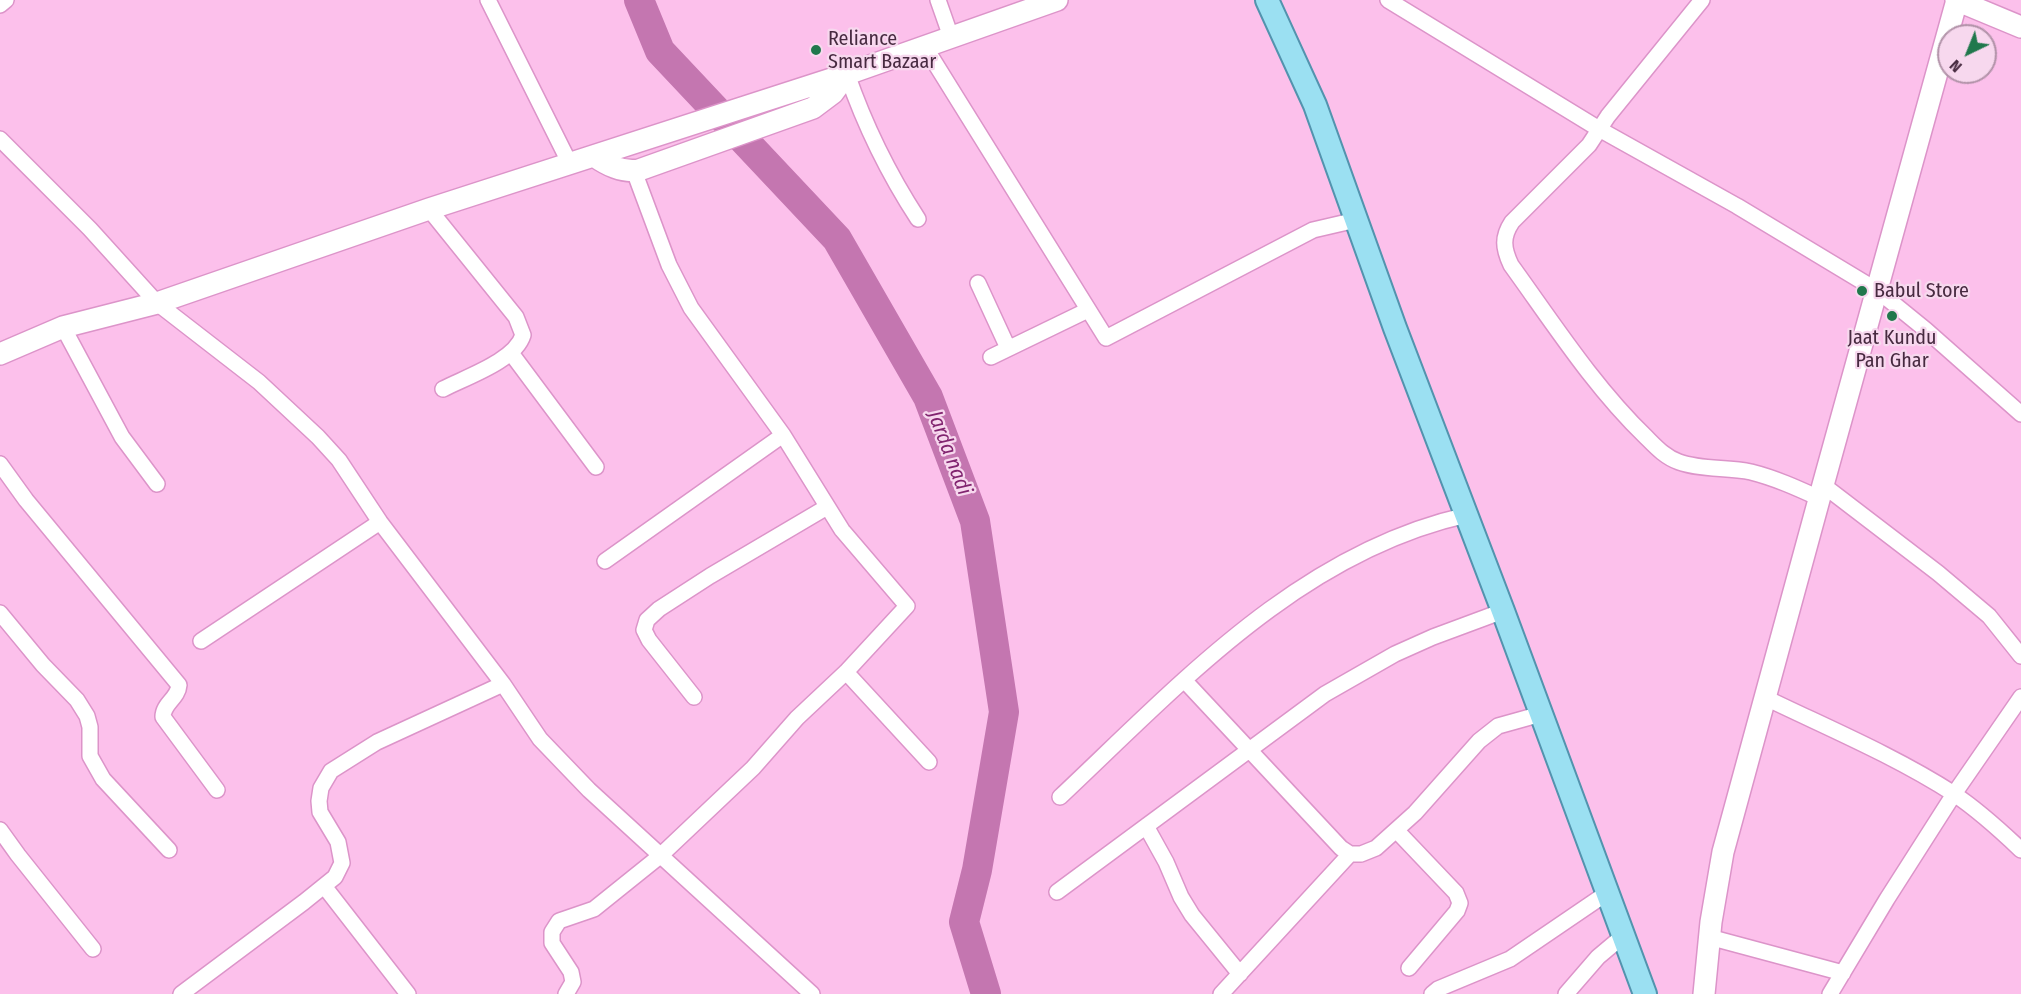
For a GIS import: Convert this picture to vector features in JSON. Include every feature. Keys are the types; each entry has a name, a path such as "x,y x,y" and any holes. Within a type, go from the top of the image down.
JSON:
{"main road":[{"path":"1267,0 1315,105 1645,994"}],"street":[{"path":"0,5 6,0"},
{"path":"488,0 570,164"},
{"path":"938,0 951,37"},
{"path":"1388,0 1599,129 1737,206 1878,291 2021,414"},
{"path":"1702,0 1640,75 1589,145 1512,222 1505,233 1504,251 1510,265 1612,402 1667,456 1678,462 1694,466 1751,472 1821,491 1947,580 1989,616 2021,656"},
{"path":"1704,994 1709,937 1723,852 1957,0 2021,27"},
{"path":"0,354 63,327 157,303 429,209 848,74 1052,1"},
{"path":"925,47 1106,338 1313,230 1356,220"},
{"path":"598,154 610,165 637,171 801,113 826,100 848,74"},
{"path":"848,74 883,162 918,219"},
{"path":"0,139 90,229 157,303 232,360 294,413 339,460 380,522 504,684 540,739 563,764 660,856 812,994"},
{"path":"566,994 573,982 571,972 552,943 552,932 559,921 594,909 660,856 753,768 797,718 846,672 907,606 849,538 783,435 691,308 678,287 637,171"},
{"path":"429,209 516,317 524,335 521,343 511,353 443,388"},
{"path":"978,283 1008,348"},
{"path":"991,357 1088,309"},
{"path":"63,327 122,437 157,484"},
{"path":"511,353 597,467"},
{"path":"605,561 783,435"},
{"path":"0,464 26,500 179,685 178,691 163,710 163,717 218,790"},
{"path":"694,697 650,640 644,630 647,620 659,609 710,576 827,507"},
{"path":"1060,797 1184,680 1255,620 1313,580 1367,550 1440,521 1467,515"},
{"path":"201,641 380,522"},
{"path":"1057,892 1302,709 1362,672 1433,637 1503,611"},
{"path":"0,613 43,665 77,700 87,716 90,727 90,756 103,779 169,850"},
{"path":"846,672 929,762"},
{"path":"1184,680 1341,848 1350,854 1361,854 1376,848 1397,831 1479,741 1498,726 1541,714"},
{"path":"181,994 334,877 342,863 338,842 320,812 319,801 321,788 331,771 377,742 504,684"},
{"path":"1830,994 1887,898 1954,794 2021,697"},
{"path":"1766,698 1894,761 1954,794 1993,824 2021,850"},
{"path":"1146,826 1192,915 1240,974"},
{"path":"0,830 93,949"},
{"path":"1397,831 1456,893 1460,903 1457,912 1409,968"},
{"path":"1221,994 1350,854"},
{"path":"324,886 408,994"},
{"path":"1432,994 1438,989 1510,959 1607,893"},
{"path":"1566,994 1598,957 1623,936"},
{"path":"1709,937 1843,973"}],"waterway":[{"name":"Jarda nadi","path":"639,0 660,51 837,239 928,397 975,521 1004,712 977,870 964,922 986,994"}],"place":[{"name":"Reliance Smart Bazaar","path":"816,50"},
{"name":"Babul Store","path":"1862,291"},
{"name":"Jaat Kundu Pan Ghar","path":"1892,316"}]}
